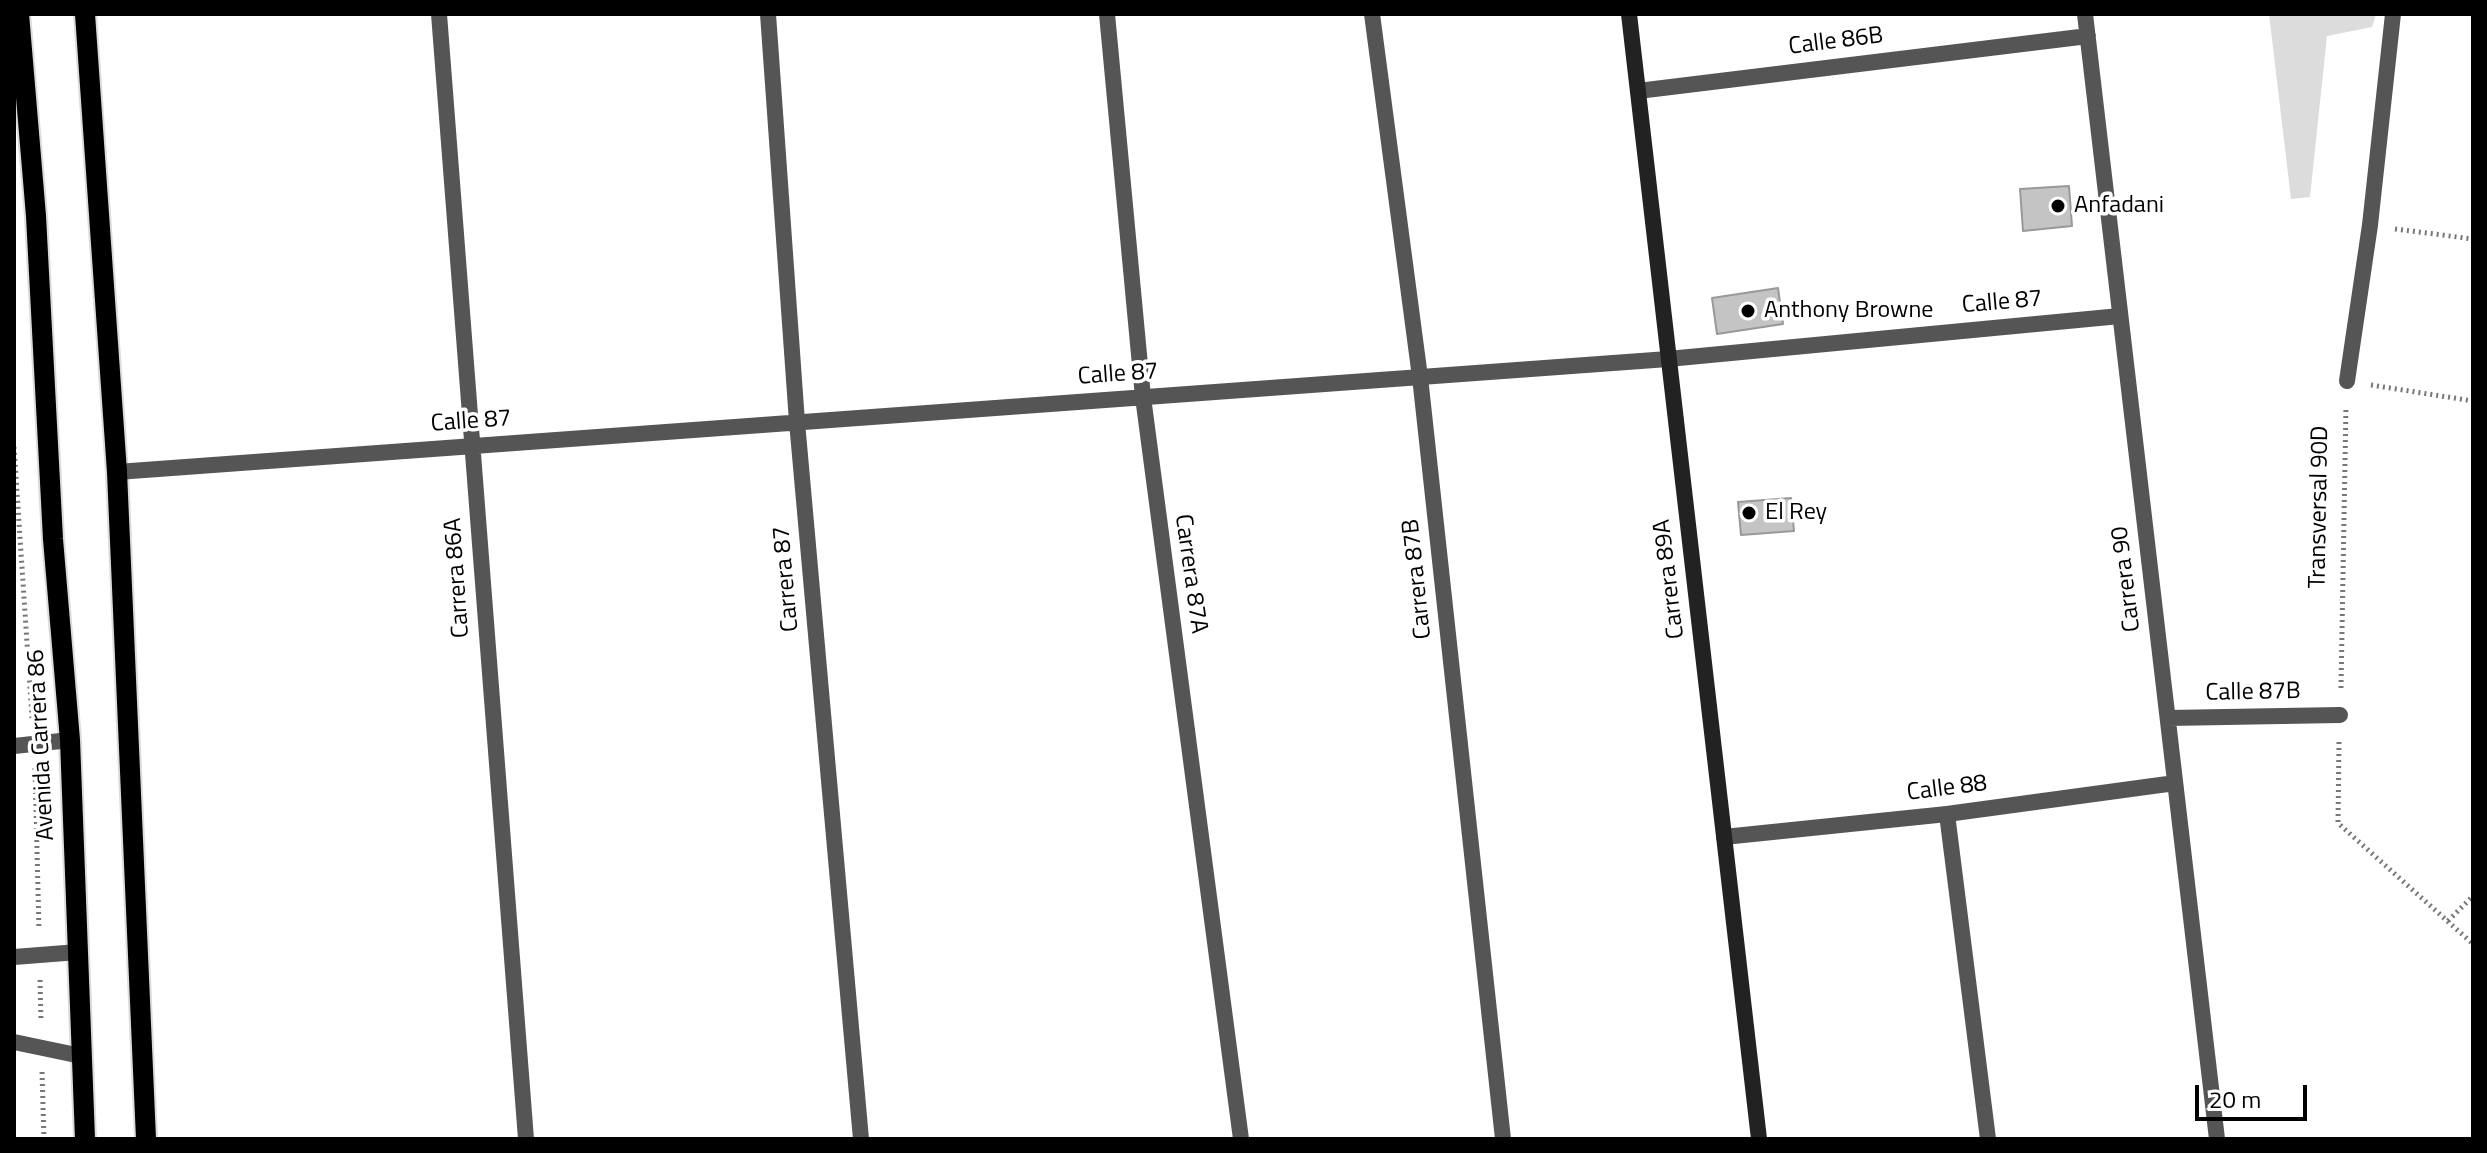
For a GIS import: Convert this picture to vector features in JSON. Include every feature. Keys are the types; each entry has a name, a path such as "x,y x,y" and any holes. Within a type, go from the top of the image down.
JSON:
{"main road":[{"name":"Avenida Carrera 86","path":"19,14 36,216 53,539 70,740 85,1139"},
{"path":"85,14 117,472 146,1139"}],"street":[{"name":"Carrera 86A","path":"439,14 526,1139"},
{"name":"Carrera 87","path":"768,14 797,422 861,1139"},
{"name":"Carrera 87A","path":"1107,14 1143,397 1241,1139"},
{"name":"Carrera 87B","path":"1372,14 1420,377 1503,1139"},
{"name":"Carrera 89A","path":"1629,14 1759,1139"},
{"name":"Carrera 90","path":"2085,14 2217,1139"},
{"path":"2347,381 2370,225 2393,14"},
{"name":"Calle 86B","path":"1638,91 2088,36"},
{"name":"Calle 87","path":"117,472 1668,359 2120,316"},
{"name":"Calle 87B","path":"2168,718 2340,715"},
{"path":"14,746 70,740"},
{"name":"Calle 88","path":"1724,837 1947,814 2175,783"},
{"path":"1947,814 1988,1139"},
{"path":"14,957 78,952"},
{"path":"14,1042 81,1056"}],"path":[{"path":"2370,225 2473,239"},
{"path":"2347,381 2473,401"},
{"name":"Transversal 90D","path":"2347,381 2338,823 2473,944"},
{"path":"14,447 34,744 44,1139"},
{"path":"2448,921 2473,896"}],"shaded area":[{"path":"2269,14 2376,14 2372,27 2327,36 2310,197 2291,199"}],"building":[{"path":"2069,186 2072,226 2023,231 2020,189"},
{"name":"Anthony Browne","path":"1778,288 1783,324 1717,334 1712,298"},
{"path":"1791,498 1794,531 1741,535 1738,502"}],"place":[{"name":"Anfadani","path":"2058,206"},
{"name":"Anthony Browne","path":"1748,311"},
{"name":"El Rey","path":"1749,513"}]}
